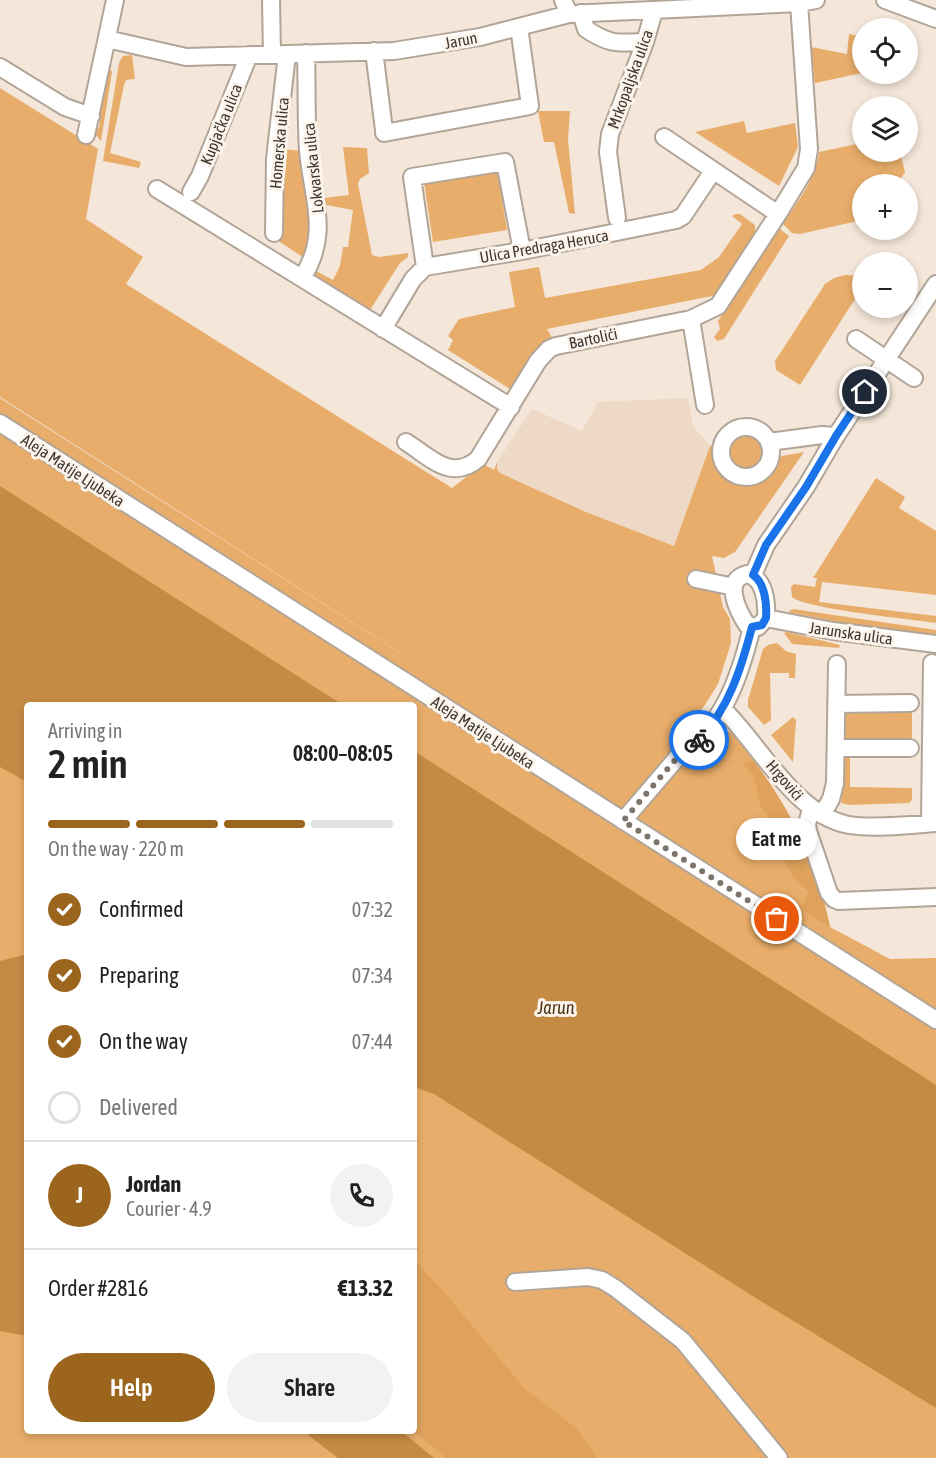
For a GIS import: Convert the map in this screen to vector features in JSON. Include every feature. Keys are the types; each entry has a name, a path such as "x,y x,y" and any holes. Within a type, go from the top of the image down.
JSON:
{"street":[{"path":"86,135 115,0"},
{"name":"Homerska ulica","path":"271,0 279,54 274,233"},
{"name":"Jarun","path":"107,39 186,57 374,51 439,45 519,27 571,9 654,11 799,3 816,0"},
{"path":"885,0 936,19"},
{"name":"Bartolići","path":"406,442 446,467 463,469 478,459 538,361 549,349 691,319 718,306 806,168 809,149 799,3"},
{"path":"571,9 586,29 601,39 616,44 645,42"},
{"name":"Mrkopaljska ulica","path":"617,218 608,152 610,134 645,42 654,11"},
{"path":"374,51 384,131 530,106 519,27"},
{"name":"Lokvarska ulica","path":"302,278 312,262 319,214 308,150 306,53"},
{"name":"Kupjačka ulica","path":"191,192 200,176 249,54"},
{"path":"1,70 65,107 91,116"},
{"path":"664,138 778,214"},
{"path":"383,329 413,279 425,267 412,177 505,162 522,251"},
{"name":"Ulica Predraga Heruca","path":"425,267 522,251 676,220 683,216 713,171"},
{"path":"157,189 511,407"},
{"path":"753,575 766,545 806,487 836,436 936,284"},
{"path":"691,319 705,405"},
{"path":"856,339 914,378"},
{"name":"Aleja Matije Ljubeka","path":"0,423 936,1020"},
{"path":"769,442 822,435 836,436"},
{"path":"743,575 753,575 763,589 766,618 762,625 752,627 747,625 740,613 734,587 743,575"},
{"path":"696,579 734,587"},
{"name":"Jarunska ulica","path":"766,618 833,631 936,644"},
{"path":"623,821 676,759 689,738 707,720 723,709 738,677 752,627"},
{"path":"932,663 933,823"},
{"path":"837,664 834,783 831,799 817,812 807,831 829,894 839,901 936,897"},
{"path":"836,705 910,703"},
{"name":"Hrgovići","path":"723,709 743,729 781,779 817,812 850,825 933,823"},
{"path":"836,748 910,748"},
{"path":"515,1282 588,1277 602,1280 615,1288 682,1341 779,1458"}],"shaded area":[{"path":"849,34 852,35 852,75 815,83 811,47 847,54"},
{"path":"132,55 135,79 126,80 124,85 110,153 141,162 139,168 103,161 119,63 123,56"},
{"path":"106,69 112,72 101,141 94,133 99,127"},
{"path":"0,88 98,149 86,219 143,257 126,284 452,488 483,464 494,470 497,462 497,469 500,473 586,512 674,546 710,446 715,445 717,461 724,472 751,482 767,473 776,457 804,452 735,552 724,558 712,556 723,607 730,619 731,643 718,684 705,705 682,733 705,752 729,731 742,746 777,795 800,837 818,881 830,927 890,959 936,958 936,1458 0,1458 0,398 573,763 0,397"},
{"path":"538,111 570,111 568,139 575,214 569,213 554,142 544,142"},
{"path":"744,121 747,133 795,123 798,147 779,186 695,132"},
{"path":"852,145 852,162 902,162 905,172 904,174 852,174 852,222 800,234 792,233 783,224 810,181 819,152"},
{"path":"343,147 367,148 369,173 360,179 358,184 372,255 379,257 408,253 408,257 400,263 370,310 316,276 316,271 333,280 340,266 343,247 348,247 353,210 326,205 324,198 349,195"},
{"path":"279,149 304,151 313,199 307,260 268,234"},
{"path":"497,170 507,230 433,242 424,182"},
{"path":"740,214 755,225 755,234 717,295 547,329 554,341 513,391 448,350 453,340 448,336 459,319 515,307 509,272 539,267 545,298 701,270 719,257 742,224 732,216"},
{"path":"780,229 789,236 724,339 717,341 714,337 720,329 718,321"},
{"path":"852,275 852,304 800,385 776,370 775,361 825,284 834,278"},
{"path":"688,398 693,426 710,446 674,546 586,512 500,473 497,469 497,462 532,409 582,431 598,402"},
{"path":"746,434 759,439 764,452 759,465 746,470 733,465 728,452 733,439"},
{"path":"876,478 905,497 899,508 936,531 936,595 822,582 819,602 936,616 936,623 817,606 792,597 791,587 794,584 815,587 817,578 813,578"},
{"path":"793,609 936,630 936,635 843,623 788,612"},
{"path":"784,633 840,645 839,648 792,644"},
{"path":"777,643 786,651 796,654 795,678 789,678 789,673 770,673 771,720 764,725 748,707 748,700 763,649"},
{"path":"848,710 912,711 912,743 848,743 841,736 842,715"},
{"path":"793,717 796,720 793,762 771,735"},
{"path":"850,755 850,787 912,788 912,800 909,803 849,805 841,803 843,783 841,760"},
{"path":"753,760 779,798 801,839 818,882 830,927 801,909 809,892 792,875 778,849 781,832 761,807 754,777 743,764"},
{"path":"417,1263 445,1293 524,1388 577,1429 597,1458 446,1458 417,1434"}],"water":[{"path":"0,486 338,702 24,702 24,780 0,767"},
{"name":"Jarun","path":"417,753 936,1085 936,1408 759,1300 434,1094 417,1088"},
{"path":"24,955 24,1335 0,1331 0,961"},
{"path":"307,1434 405,1434 434,1458 338,1458"}],"way so far":[{"path":"699,740 676,759 623,821 777,919"}],"place":[{"name":"Eat me","path":"777,919"}],"route":[{"path":"699,740 714,722 736,684 752,627 762,625 766,618 763,589 753,575 766,545 806,487 865,392"}]}
